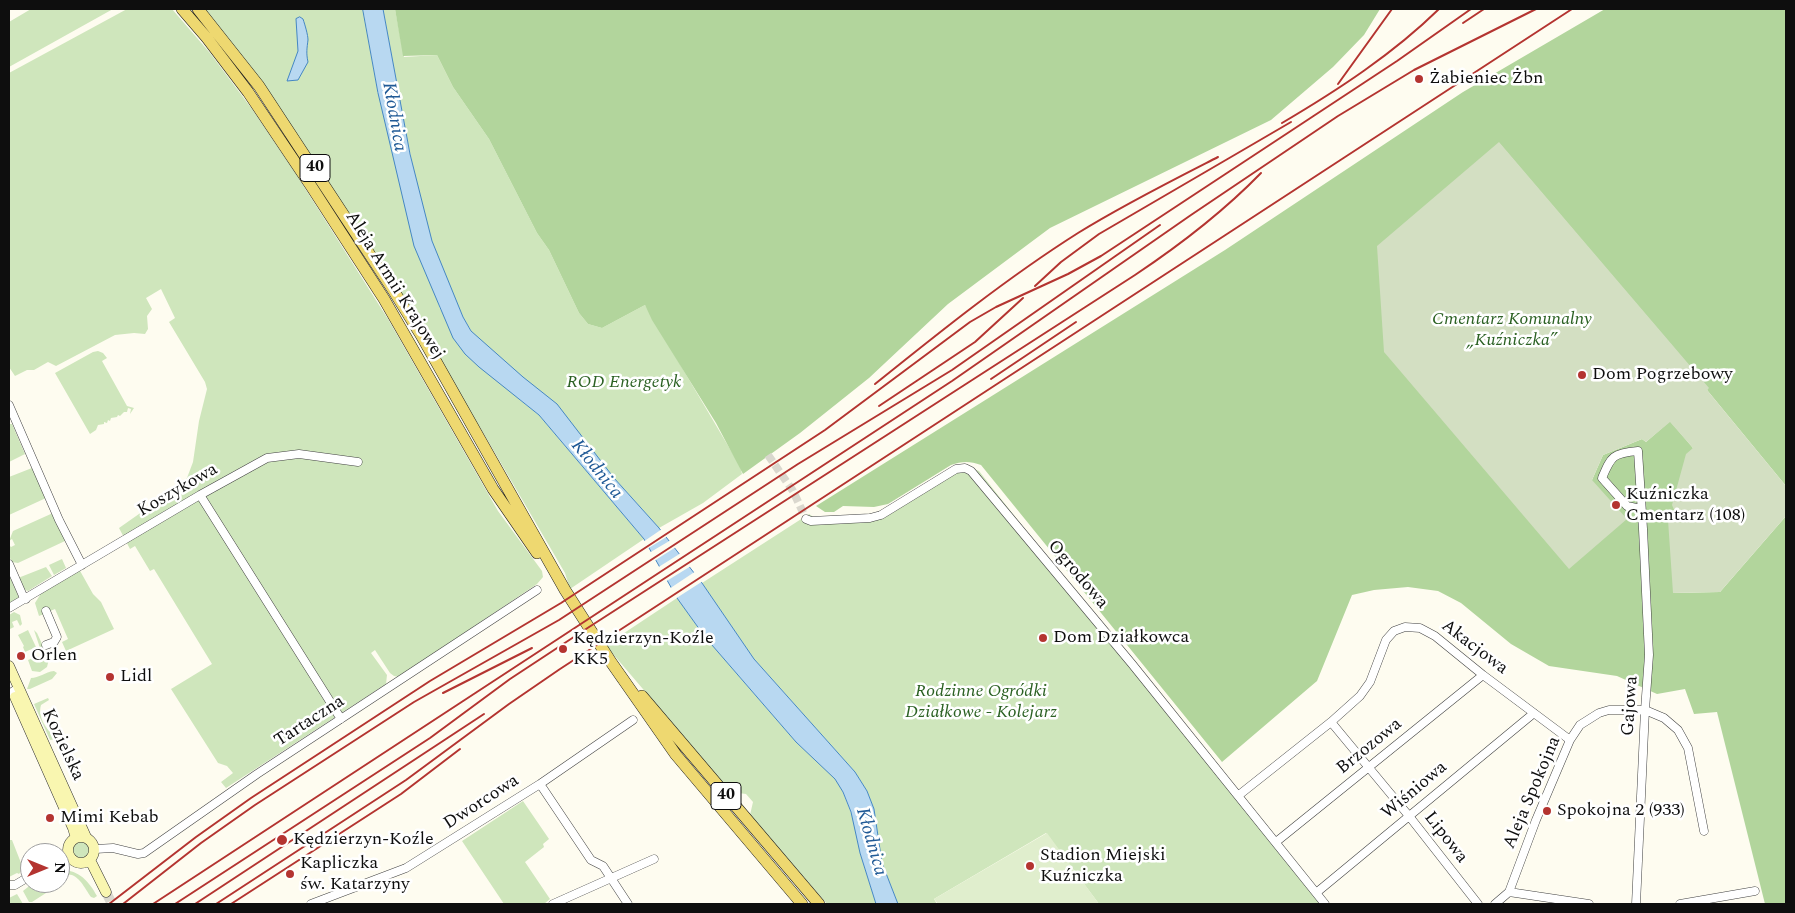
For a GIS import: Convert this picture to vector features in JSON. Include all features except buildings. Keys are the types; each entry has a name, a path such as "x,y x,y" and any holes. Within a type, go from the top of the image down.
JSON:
{"main road":[{"name":"Aleja Armii Krajowej","path":"182,9 207,38 248,92 290,154 384,299 493,488 513,519 565,590"},
{"name":"Aleja Armii Krajowej","path":"198,9 259,86 395,293 421,335 565,590 601,647 676,755 802,904"},
{"name":"Aleja Armii Krajowej","path":"601,647 819,904"},
{"name":"Kozielska","path":"9,666 12,689 81,837"},
{"path":"70,845 81,837 92,842 95,849 94,855 86,862 78,862 70,859"},
{"path":"90,860 106,892"}],"street":[{"path":"9,405 59,520 82,564"},
{"name":"Gajowa","path":"1636,904 1644,710 1649,655 1638,452 1624,452 1614,456 1610,460 1602,478 1626,506 1641,509"},
{"name":"Koszykowa","path":"9,608 200,495 267,458 299,454 358,462"},
{"name":"Ogrodowa","path":"808,520 870,518 881,515 956,468 965,468 971,471 1239,795 1325,904"},
{"path":"200,495 341,720"},
{"path":"9,564 26,599"},
{"name":"Tartaczna","path":"95,849 113,848 138,854 144,853 257,774 537,590"},
{"path":"46,611 57,637 54,642 46,645"},
{"name":"Akacjowa","path":"1239,795 1331,722 1360,696 1370,682 1386,640 1394,631 1405,627 1420,628 1435,636 1483,675 1570,740"},
{"name":"Brzozowa","path":"1276,842 1483,675"},
{"name":"Aleja Spokojna","path":"1509,892 1570,740 1580,725 1599,713 1610,710 1644,710"},
{"path":"1644,710 1664,718 1678,730 1688,748 1704,831"},
{"name":"Wiśniowa","path":"1316,893 1534,712"},
{"name":"Dworcowa","path":"311,904 406,868 540,784 633,720"},
{"name":"Lipowa","path":"1331,722 1370,767 1478,904"},
{"path":"540,784 591,860 604,866 628,904"},
{"path":"552,904 654,859"},
{"path":"1680,904 1755,891"},
{"path":"1494,904 1509,892 1589,904"}],"green space":[{"path":"31,9 113,9 9,67 9,22"},
{"path":"127,9 172,9 210,53 252,109 294,171 388,319 498,511 542,571 543,577 537,584 399,677 390,673 375,650 371,653 387,675 386,684 226,788 221,782 233,773 227,766 218,763 171,689 212,664 154,569 150,571 135,546 130,549 119,528 183,483 187,478 193,462 199,421 207,389 205,382 169,322 175,318 161,289 146,298 152,309 147,316 148,329 145,334 115,335 56,366 48,362 34,370 27,370 15,376 9,367 9,73"},
{"path":"203,9 363,9 378,93 440,309 519,399 539,415 644,539 570,589 565,573 481,429"},
{"name":"ROD Energetyk","path":"383,9 395,9 404,57 437,55 453,87 489,139 537,233 549,250 579,313 588,324 602,328 645,305 740,466 742,474 703,503 659,528 588,449 478,342 463,317 437,258 422,208 404,125"},
{"path":"395,9 1380,9 1364,35 1333,67 1271,120 1050,228 948,304 869,378 800,433 743,474 716,423 652,320 645,305 602,328 588,324 579,313 549,250 537,233 489,139 453,87 437,55 403,56"},
{"path":"1605,9 1786,9 1786,486 1707,390 1708,388 1499,143 1592,480 1603,455 1642,439 1646,442 1670,421 1693,448 1675,512 1673,593 1720,592 1786,516 1786,904 1765,904 1717,712 1694,714 1685,689 1657,694 1617,676 1549,666 1511,644 1461,603 1438,591 1408,587 1374,590 1352,595 1317,681 1222,762 981,465 966,462 951,465 888,504 874,507 843,506 834,512 825,512 816,506 1225,250 1463,92"},
{"name":"Cmentarz Komunalny „Kuźniczka”","path":"1499,142 1709,388 1707,390 1786,486 1786,516 1720,592 1673,593 1668,520 1675,512 1672,505 1686,454 1693,448 1670,422 1646,442 1642,439 1603,455 1592,480 1627,519 1569,569 1384,352 1377,246"},
{"path":"98,351 107,358 102,361 127,406 134,408 130,414 131,409 128,408 127,412 120,416 118,415 111,418 110,421 108,420 107,423 104,422 104,424 98,425 96,430 90,434 55,373"},
{"path":"9,424 12,424 25,454 9,462"},
{"name":"Rodzinne Ogródki Działkowe - Kolejarz","path":"969,467 979,471 1327,904 1099,904 1046,833 934,899 937,904 898,904 882,863 874,809 867,791 855,772 754,659 702,583 809,514 815,518 888,515 949,474"},
{"path":"32,468 46,498 9,515 9,477"},
{"path":"53,513 65,541 18,563 12,562 9,556 9,545 11,547 15,545 12,539 9,541 13,531"},
{"path":"62,559 66,568 54,575 49,565"},
{"path":"46,567 52,576 28,591 23,589 18,578"},
{"path":"79,569 93,594 101,602 114,629 66,651 62,642 68,639 55,609 50,611 48,608 43,610 44,614 39,616 35,603 39,594"},
{"path":"9,574 19,598 9,603"},
{"path":"677,598 705,637 796,742 828,771 840,785 855,823 860,853 876,904 827,904 750,815 753,802 746,794 731,792 607,647 606,645"},
{"path":"14,612 20,615 22,624 20,626 17,620 12,622 14,627 10,629 9,615"},
{"path":"28,630 36,647 25,652 18,635"},
{"path":"34,630 49,659 47,667 40,672 32,671 28,660 38,656 41,662 44,660"},
{"path":"54,671 57,673 52,679 27,689 31,678"},
{"path":"48,698 49,700 41,705 42,720 47,729 58,739 50,740 34,704"},
{"path":"523,801 549,839 543,844 544,847 525,862 550,899 544,904 504,904 462,841"},
{"name":"Stadion Miejski Kuźniczka","path":"1047,833 1099,904 938,904 934,899"},
{"path":"9,840 12,840 20,860 20,872 9,877"},
{"path":"78,841 86,841 91,846 89,857 78,859 73,854 73,846"},
{"path":"70,871 82,877 97,896 91,897 75,876 70,875"},
{"path":"24,893 46,893 32,902 29,902"},
{"path":"17,894 23,904 9,904 9,898"}],"water":[{"name":"Kłodnica","path":"363,9 383,9 410,154 432,241 463,317 471,331 557,404 614,478 659,528 702,583 754,659 855,772 867,791 874,809 882,863 898,904 876,904 860,853 851,812 843,792 835,779 796,742 705,637 677,598 644,539 539,415 479,367 465,354 453,338 414,246 378,93"},
{"path":"300,17 303,19 308,35 308,62 298,80 287,81 298,51 296,19"}],"pier":[{"path":"662,529 668,536 647,549 643,542"},
{"path":"671,540 676,547 654,561 649,553"},
{"path":"681,553 691,566 665,582 657,568"},
{"path":"696,571 703,581 675,599 669,589"}],"tunnel":[{"path":"768,455 793,491 806,519"},
{"path":"106,892 112,904"}],"railway":[{"path":"1338,84 1392,9"},
{"path":"1282,123 1324,98 1384,56 1439,9"},
{"path":"109,904 196,837 251,798 430,681 561,603 825,430 970,322 996,307 1068,274 1101,256 1397,61 1471,9"},
{"path":"1463,23 1484,9"},
{"path":"153,904 952,381 1191,215 1338,116 1414,70 1536,9"},
{"path":"216,904 406,780 560,669 1572,9"},
{"path":"1035,286 1061,262 1099,234 1291,122"},
{"path":"875,384 975,306 1052,250 1147,193 1218,157"},
{"path":"175,904 430,738 510,679 586,629 1135,275 1201,227 1261,173"},
{"path":"123,904 201,843 255,805 414,702 559,620 798,464 952,370 1160,225"},
{"path":"879,406 975,342 1023,298"},
{"path":"991,379 1076,322"},
{"path":"443,693 532,648"},
{"path":"195,904 484,714"},
{"path":"231,904 401,794 460,749"}],"place":[{"name":"Żabieniec Żbn","path":"1419,79"},
{"name":"Dom Pogrzebowy","path":"1582,375"},
{"name":"Kuźniczka Cmentarz (108)","path":"1616,505"},
{"name":"Dom Działkowca","path":"1043,638"},
{"name":"Kędzierzyn-Koźle KK5","path":"563,649"},
{"name":"Orlen","path":"21,656"},
{"name":"Lidl","path":"110,677"},
{"name":"Spokojna 2 (933)","path":"1547,811"},
{"name":"Mimi Kebab","path":"50,818"},
{"name":"Kędzierzyn-Koźle","path":"282,840"},
{"name":"Stadion Miejski Kuźniczka","path":"1030,866"},
{"name":"Kapliczka św. Katarzyny","path":"290,874"}]}
